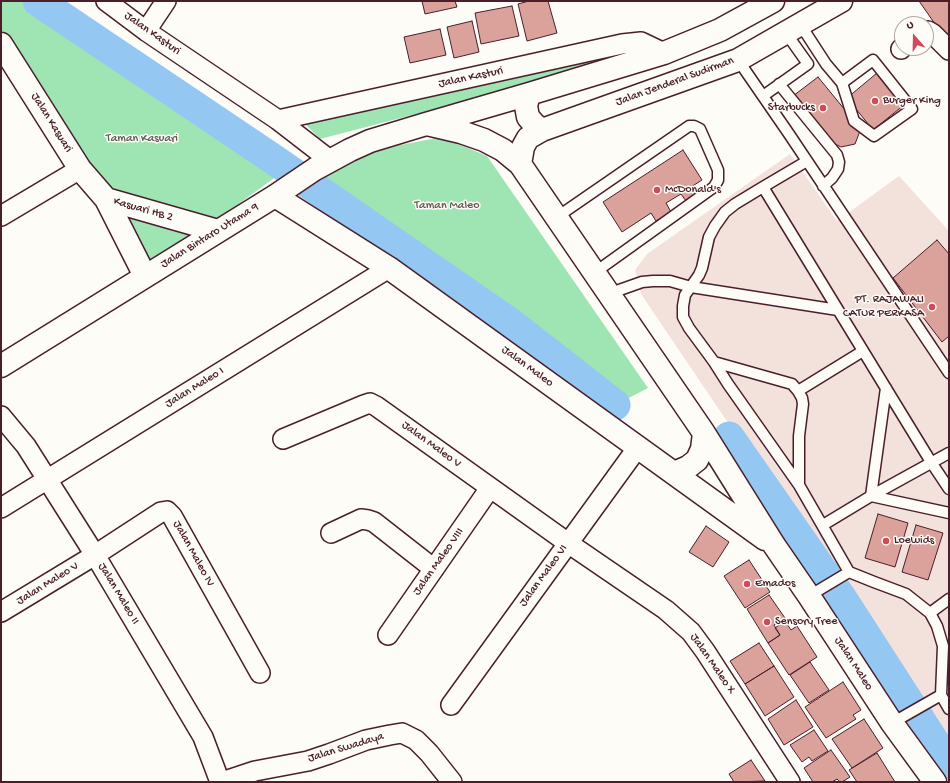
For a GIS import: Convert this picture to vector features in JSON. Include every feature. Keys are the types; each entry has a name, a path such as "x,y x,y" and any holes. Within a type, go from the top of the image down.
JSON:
{"street":[{"name":"Jalan Kasturi","path":"106,1 146,31 278,120 323,165"},
{"path":"146,31 166,1"},
{"path":"426,124 664,53 720,30 773,1"},
{"name":"Jalan Jenderal Sudirman","path":"520,164 522,147 528,138 542,130 738,60 842,1"},
{"path":"934,35 949,50"},
{"name":"Jalan Kasturi","path":"278,120 622,44 641,42 664,53"},
{"name":"Jalan Kasuari","path":"1,44 80,168 106,199"},
{"path":"529,94 526,106 528,117 542,130"},
{"name":"Jalan Maleo","path":"426,124 461,132 484,140 503,150 520,164 704,433 774,545 815,593 935,782"},
{"name":"Jalan Bintaro Utama 9","path":"1,366 323,165 370,141 426,124"},
{"path":"1,216 80,168"},
{"name":"Jalan Maleo","path":"279,193 389,268 774,545"},
{"name":"Kasuari HB 2","path":"106,199 218,231"},
{"name":"Kasuari HB 2","path":"106,199 145,276"},
{"name":"Jalan Maleo I","path":"1,508 389,268"},
{"name":"Jalan Maleo V","path":"283,439 364,404 370,403 568,543"},
{"name":"Jalan Maleo II","path":"1,416 26,446 95,555 203,737 221,782"},
{"path":"674,473 688,467 697,460 702,450 704,433"},
{"name":"Jalan Maleo VI","path":"451,705 638,447"},
{"name":"Jalan Maleo VIII","path":"388,635 490,488"},
{"name":"Jalan Maleo IV","path":"95,555 161,512 168,511 260,673"},
{"path":"331,533 361,519 374,522 434,569"},
{"name":"Jalan Maleo X","path":"568,543 666,610 691,632 705,651 790,782"},
{"name":"Jalan Maleo V","path":"1,612 95,555"},
{"name":"Jalan Swadaya","path":"221,782 255,771 315,759 366,740 390,734 402,733 416,740 429,753 452,782"}],"lane":[{"path":"793,28 842,83 854,120 874,136 912,108 873,60 842,83"},
{"path":"763,96 808,64 793,28"},
{"path":"738,60 790,134 949,374"},
{"path":"779,84 837,155 838,169 824,186"},
{"path":"557,217 689,126 700,128 718,170 718,180 714,187 594,273"},
{"path":"807,161 735,204 725,212 709,237 699,275 685,295 683,301 684,317 689,328 799,484 849,572 906,594 930,613 937,626 943,646 941,695 949,708"},
{"path":"763,187 949,489"},
{"path":"608,294 642,282 670,281 691,287 838,310"},
{"path":"798,391 863,351"},
{"path":"714,362 792,384 798,391 802,398 803,404 799,436 799,484"},
{"path":"871,496 886,388"},
{"path":"823,525 871,496 949,453"},
{"path":"871,496 949,513"},
{"path":"815,593 849,572"},
{"path":"930,613 949,599"},
{"path":"897,720 941,695"}],"shaded area":[{"path":"790,154 837,221 899,176 949,231 949,750 641,294 635,270 647,254"}],"green space":[{"name":"Taman Kasuari","path":"1,1 41,1 288,168 215,221 104,188 22,56 1,35"},
{"path":"644,51 543,81 320,139 300,119"},
{"name":"Taman Maleo","path":"442,137 487,156 648,388 615,405 347,210 307,185 336,168 374,150"},
{"path":"105,203 215,235 147,276"}],"building":[{"path":"422,1 455,1 457,7 425,14"},
{"path":"529,1 548,1 557,33 527,41 518,4"},
{"path":"919,1 949,1 949,44 934,22 934,16 929,16"},
{"path":"512,6 519,36 481,44 475,13"},
{"path":"472,21 479,52 454,58 447,27"},
{"path":"440,29 446,55 410,63 404,37"},
{"name":"Burger King","path":"877,73 904,105 873,130 847,98"},
{"name":"Starbucks","path":"818,77 854,121 860,131 855,144 841,147 829,141 793,96"},
{"name":"McDonald's","path":"683,150 702,180 691,187 696,195 686,201 681,194 666,203 671,212 656,221 651,213 622,232 603,202"},
{"name":"PT. RAJAWALI CATUR PERKASA","path":"937,240 949,254 949,336 942,342 893,278"},
{"name":"Loewids","path":"878,514 908,523 895,567 865,558"},
{"path":"916,525 943,533 928,580 902,572"},
{"path":"706,526 729,542 713,567 689,552"},
{"name":"Emados","path":"749,560 770,592 745,608 724,576"},
{"name":"Sensory Tree","path":"769,595 785,618 774,625 780,635 768,643 747,609"},
{"path":"785,621 791,630 797,626 817,657 789,675 768,643 780,635 775,628"},
{"path":"759,643 774,666 745,684 730,661"},
{"path":"810,662 829,690 809,703 790,675"},
{"path":"774,666 794,697 765,716 745,684"},
{"path":"843,682 861,710 853,715 856,719 826,738 805,707"},
{"path":"796,700 813,727 784,745 768,719"},
{"path":"864,719 883,748 852,768 832,739"},
{"path":"814,730 828,751 812,761 809,757 802,762 790,745"},
{"path":"831,750 850,777 842,782 837,779 832,782 813,782 804,768"},
{"path":"877,753 895,782 857,782 849,770"},
{"path":"751,760 765,781 734,782 729,774"}],"waterway":[{"path":"38,1 276,161 510,323 615,405"},
{"path":"729,437 840,596 949,765"}],"place":[{"name":"Burger King","path":"875,101"},
{"name":"Starbucks","path":"823,108"},
{"name":"McDonald's","path":"657,190"},
{"name":"PT. RAJAWALI CATUR PERKASA","path":"932,307"},
{"name":"Loewids","path":"886,541"},
{"name":"Emados","path":"747,584"},
{"name":"Sensory Tree","path":"767,622"}]}
